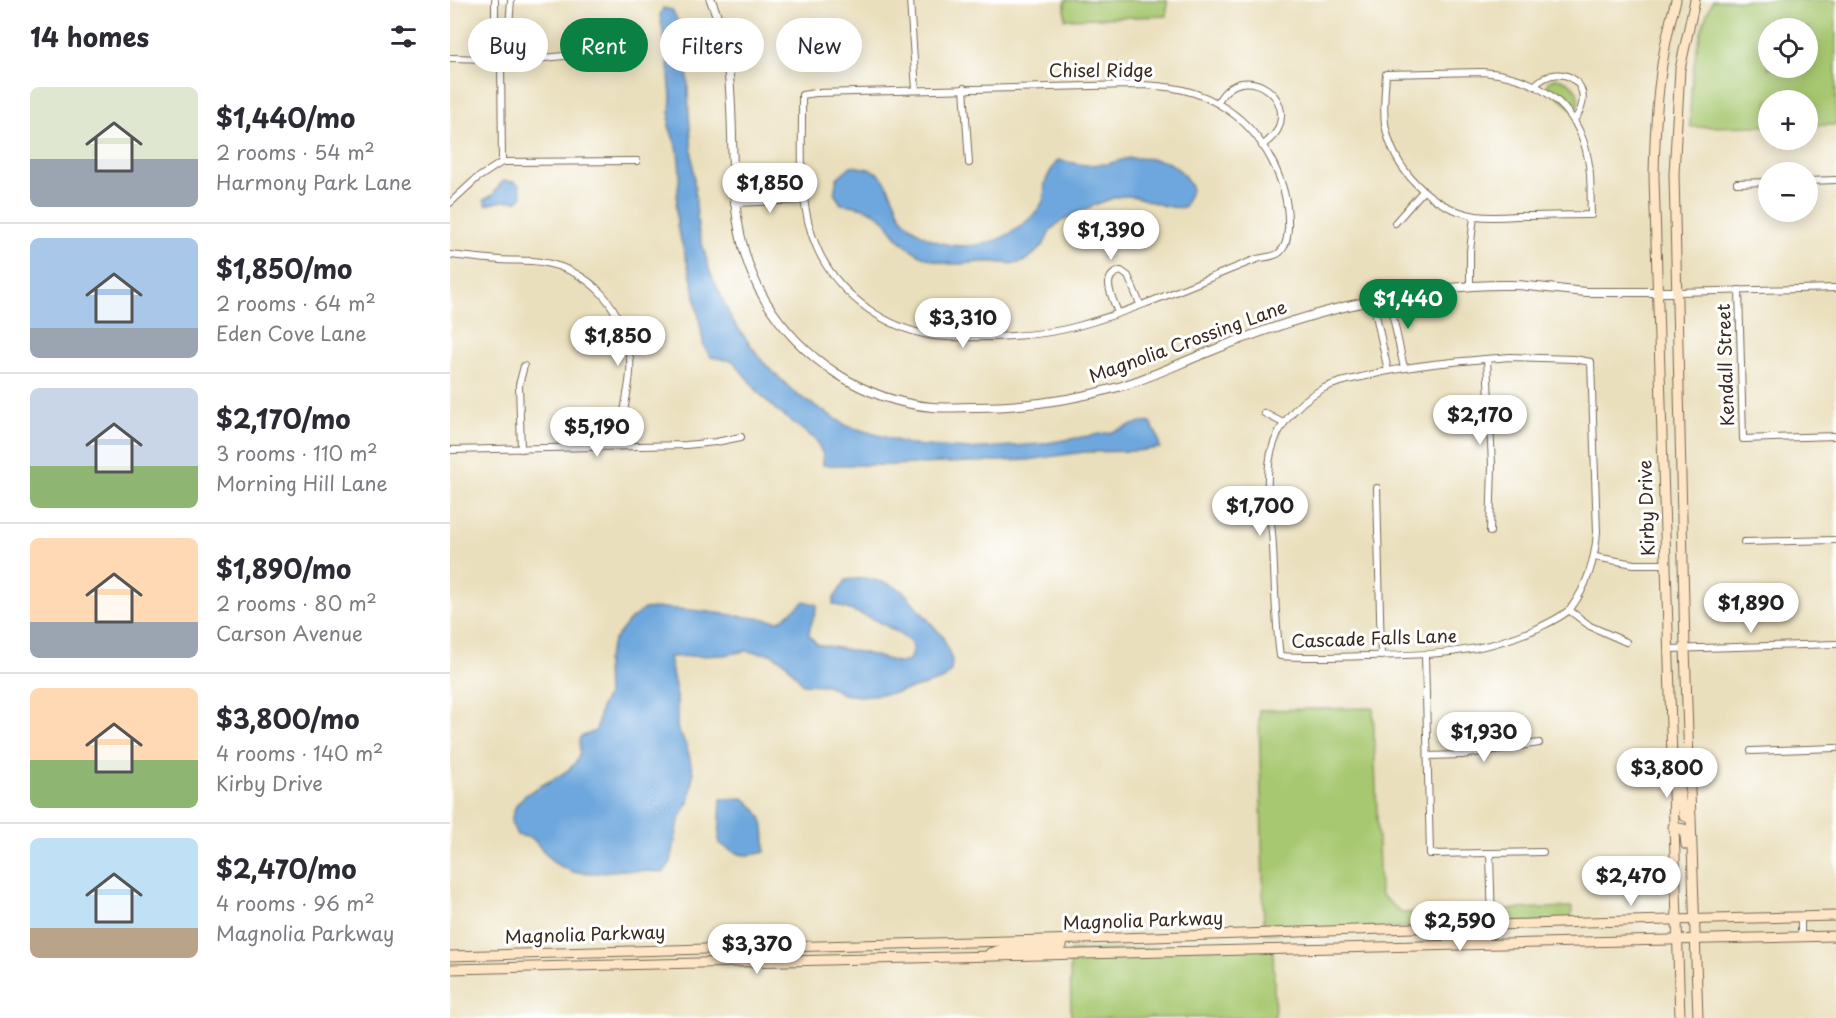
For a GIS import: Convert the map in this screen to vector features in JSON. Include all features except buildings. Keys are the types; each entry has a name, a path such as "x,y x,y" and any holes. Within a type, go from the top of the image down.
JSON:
{"main road":[{"name":"Kirby Drive","path":"1676,0 1662,65 1655,122 1654,177 1680,1018"},
{"name":"Kirby Drive","path":"1695,0 1680,69 1674,174 1685,648 1698,1018"},
{"path":"1671,19 1689,23"},
{"path":"1671,749 1677,767 1684,816 1691,819"},
{"path":"1673,827 1684,829 1688,878 1694,888"},
{"name":"Magnolia Parkway","path":"450,956 1836,916"},
{"path":"1392,945 1401,940 1482,938 1492,933 1492,925"},
{"name":"Magnolia Parkway","path":"450,969 1836,936"},
{"path":"979,956 1003,948 1058,947 1062,946 1064,939"}],"street":[{"path":"495,0 495,18"},
{"path":"510,18 511,0"},
{"name":"Magnolia Crossing Lane","path":"711,0 722,29 728,57 734,203 741,243 755,280 779,321 806,350 832,371 861,387 900,401 931,406 1000,407 1082,397 1126,385 1232,342 1290,322 1389,298 1470,287 1513,284 1586,292 1677,292"},
{"path":"910,0 916,90"},
{"path":"450,58 468,59"},
{"path":"501,72 502,162"},
{"path":"1496,73 1535,85 1555,98 1574,120 1582,137 1589,160 1591,215 1474,216 1444,205 1423,191 1401,165 1389,140 1384,111 1386,74 1496,73"},
{"path":"1535,85 1546,76 1554,74 1577,81 1584,100 1574,120"},
{"path":"1217,104 1226,91 1242,82 1255,82 1274,93 1280,107 1281,118 1272,137 1262,146"},
{"name":"Chisel Ridge","path":"803,185 802,95 964,88 1159,85 1184,89 1229,110 1250,130 1262,146 1275,168 1284,192 1288,217 1287,242 1279,254 1257,259 1140,304"},
{"path":"964,88 969,163"},
{"path":"451,199 476,178 502,162 637,161"},
{"path":"1818,181 1836,180"},
{"path":"1737,183 1758,182"},
{"path":"734,189 803,185 804,200 817,248 840,282 874,313 908,329 924,334 958,338 1025,335 1077,326 1118,313 1140,304 1128,276 1121,271 1114,273 1108,284 1118,313"},
{"path":"1395,223 1423,191"},
{"path":"734,203 804,200"},
{"path":"1470,287 1470,251 1474,216"},
{"path":"450,255 541,262 585,277 598,287 619,320 630,358 630,377 622,423 622,445"},
{"path":"1677,292 1836,288"},
{"name":"Kendall Street","path":"1738,290 1743,439 1836,436"},
{"path":"1389,298 1404,368"},
{"path":"1373,301 1388,371"},
{"path":"1264,413 1283,423 1302,403 1322,389 1342,381 1404,368 1487,359 1536,357 1574,359 1591,363 1597,532 1595,557 1586,582 1569,610 1590,626 1626,642"},
{"path":"1487,359 1492,465 1490,532"},
{"path":"521,449 519,385 524,366"},
{"name":"Cascade Falls Lane","path":"1283,423 1273,444 1268,489 1280,656 1381,656 1461,652 1492,645 1545,624 1569,610"},
{"path":"450,450 686,445 741,437"},
{"path":"1377,488 1381,656"},
{"path":"1744,542 1836,540"},
{"path":"1595,557 1634,564 1665,564"},
{"path":"1668,649 1836,644"},
{"path":"1425,655 1430,854 1543,852"},
{"path":"1428,756 1462,755 1539,743"},
{"path":"1751,751 1836,748"},
{"path":"1490,854 1492,925"},
{"path":"1801,937 1802,917"}],"green space":[{"path":"1065,0 1167,0 1167,16 1065,19"},
{"path":"1713,0 1836,0 1836,125 1818,125 1818,90 1758,90 1758,126 1690,127 1694,62 1701,31"},
{"path":"1557,78 1571,84 1574,88 1578,95 1578,106 1571,108 1548,87 1548,82"},
{"path":"1373,708 1380,894 1402,913 1572,907 1571,921 1264,933 1259,710"},
{"path":"1273,946 1275,1018 1071,1018 1070,951"}],"water":[{"path":"663,8 672,10 676,18 661,18"},
{"path":"669,72 687,72 698,229 710,272 732,320 763,362 796,394 847,426 912,445 969,449 1041,444 1112,432 1141,422 1151,423 1158,437 1160,448 1084,452 1027,460 823,465 823,455 816,440 775,409 733,361 711,357 704,347 693,284 677,226 676,207 680,172 678,151 669,126 671,97"},
{"path":"1129,158 1167,162 1181,172 1192,189 1184,207 1166,206 1125,196 1111,199 1064,220 1051,231 1036,252 1024,261 1014,264 984,262 951,264 925,257 902,242 880,216 861,207 841,204 834,193 837,178 851,166 870,169 881,176 892,194 901,217 918,232 949,245 966,246 998,239 1014,231 1028,220 1043,200 1046,181 1058,160 1084,165 1107,164"},
{"path":"504,181 515,182 519,185 522,195 518,201 503,201 486,205 484,200 493,195"},
{"path":"865,578 889,584 903,591 943,637 952,660 951,671 944,679 894,693 860,696 843,694 827,685 803,684 784,661 771,654 745,651 725,655 669,657 677,697 677,728 687,747 693,773 690,799 679,820 671,862 664,872 621,870 596,873 573,872 554,863 532,838 517,835 511,822 517,804 523,797 569,769 579,755 580,737 596,731 601,707 607,695 606,662 613,641 630,620 644,609 701,611 779,621 805,601 817,605 809,635 817,644 900,663 908,661 912,654 912,644 904,637 875,620 833,604 834,598 846,580"},
{"path":"744,798 757,810 763,822 765,852 751,855 740,854 719,843 721,799"}]}
